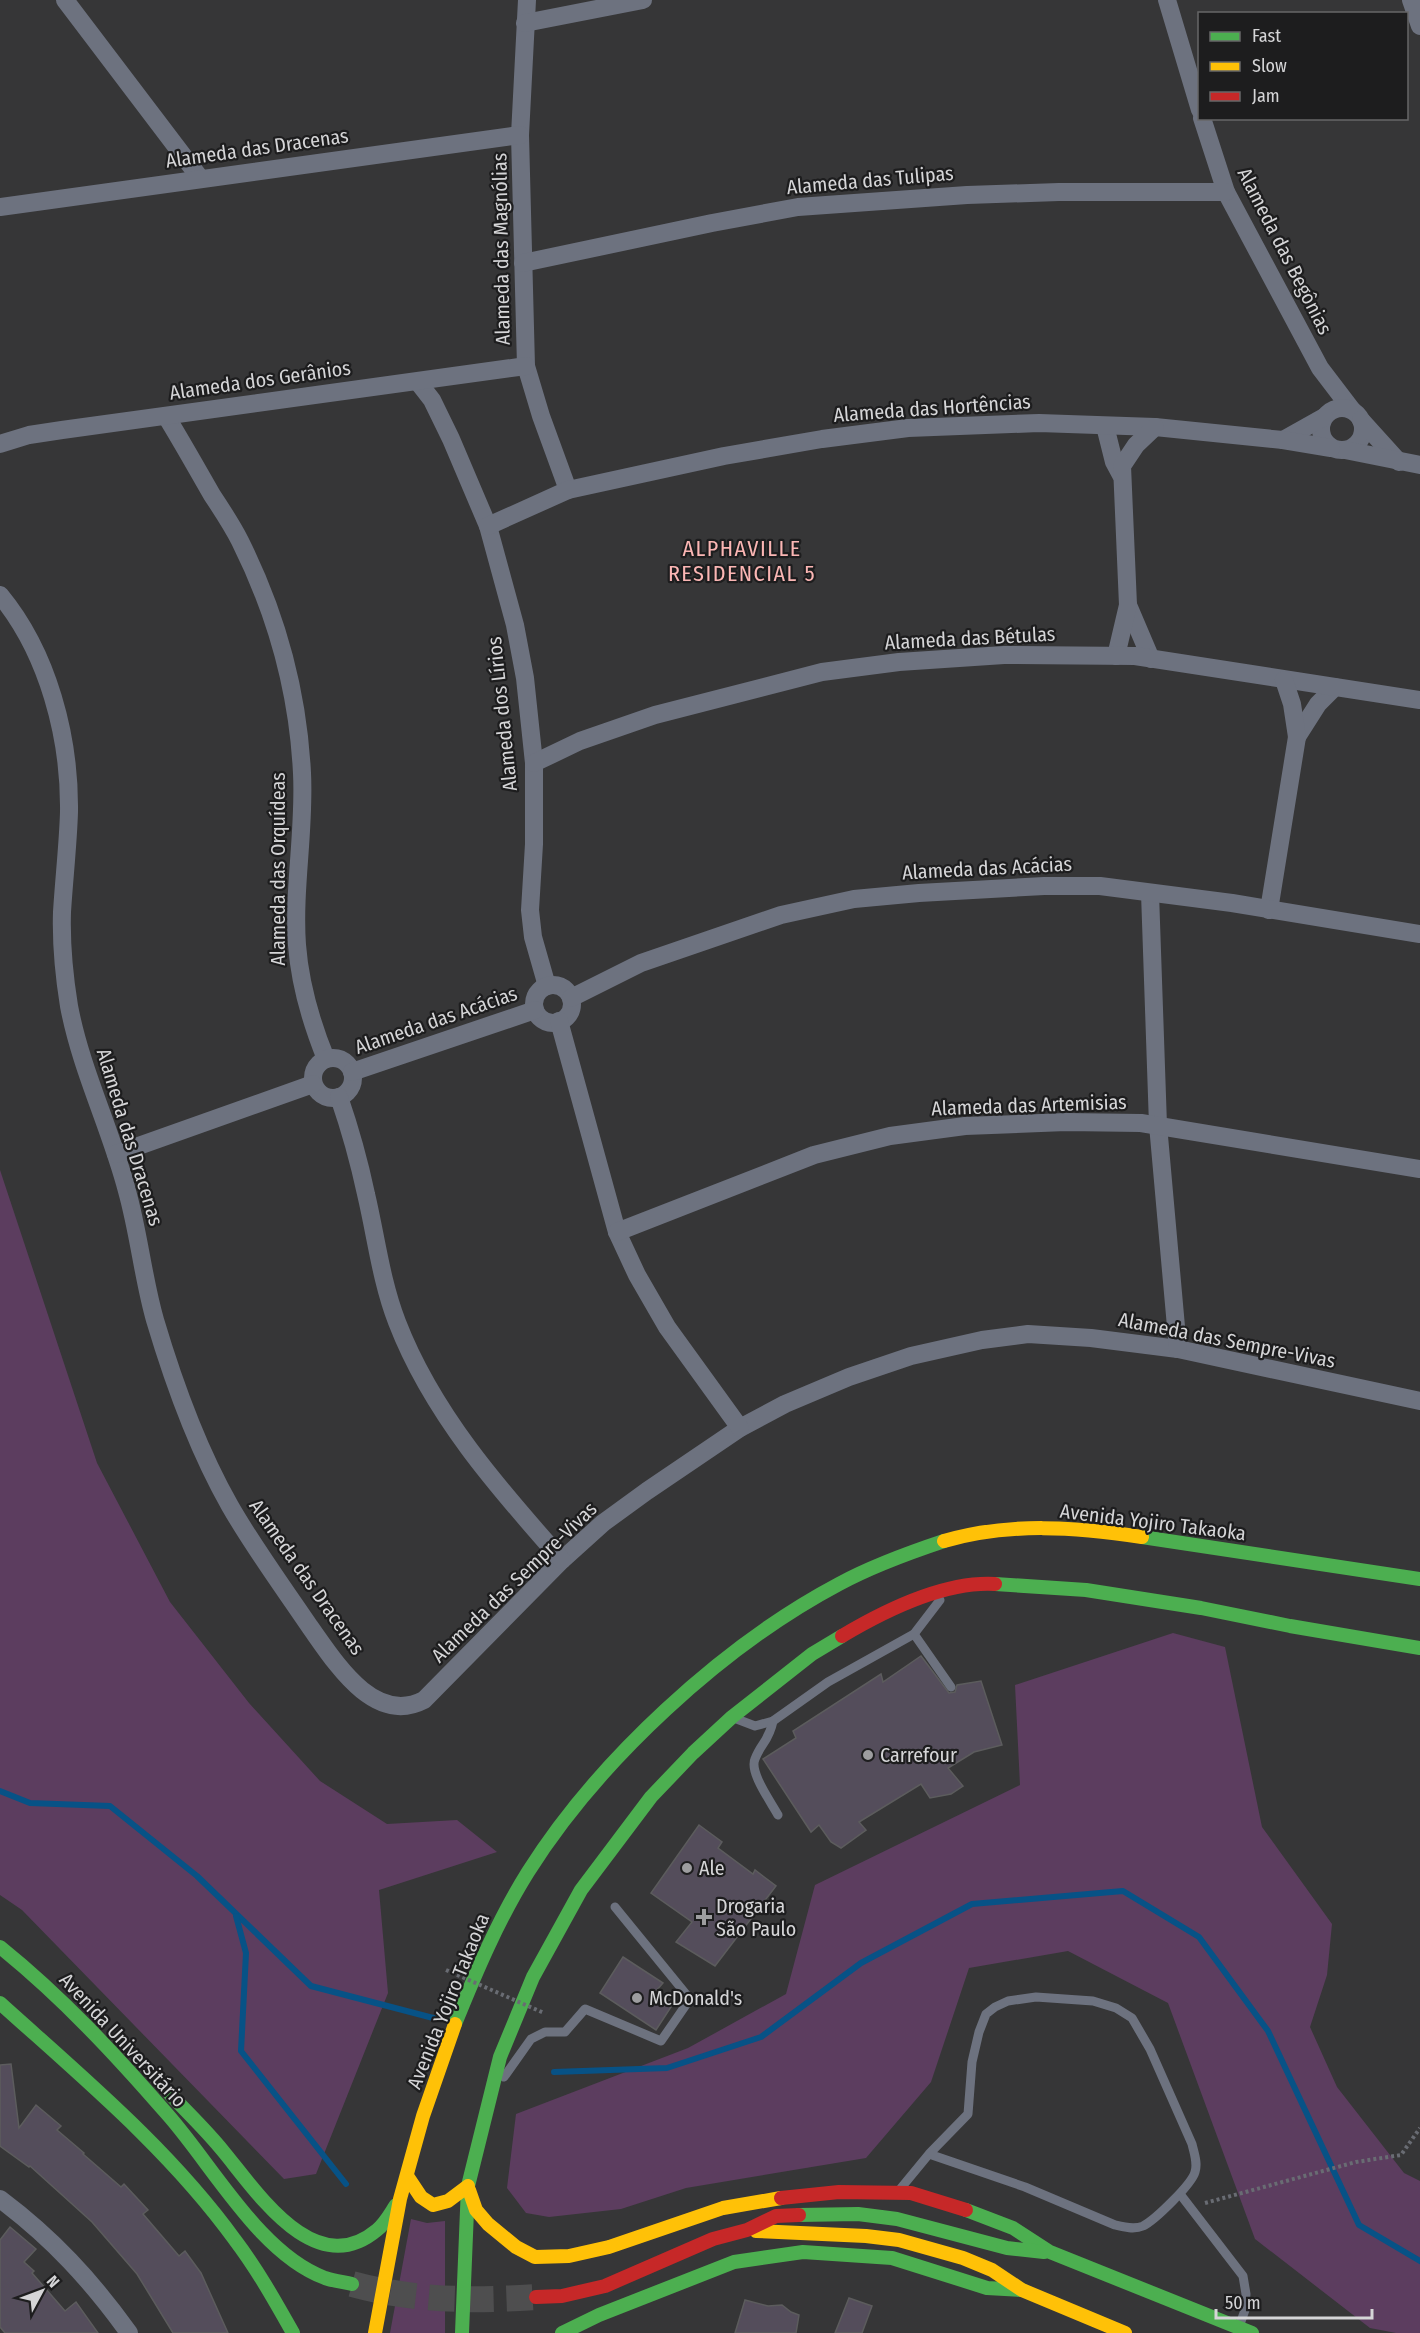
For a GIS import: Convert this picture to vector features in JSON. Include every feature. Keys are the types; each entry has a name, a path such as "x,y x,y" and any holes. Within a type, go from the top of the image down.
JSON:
{"main road":[{"name":"Avenida Yojiro Takaoka","path":"375,2333 399,2201 429,2098 466,1996 493,1935 527,1873 564,1822 614,1761 705,1676 801,1604 847,1579 914,1551 968,1536 1027,1528 1083,1529 1114,1533 1420,1580"},
{"path":"462,2333 468,2186 500,2057 533,1977 581,1890 651,1797 732,1717 812,1654 879,1614 948,1589 981,1583 1086,1590 1201,1608 1420,1648"},
{"name":"Avenida Universitário","path":"0,1947 46,1985 172,2119 262,2234 282,2251 323,2277 352,2284"},
{"path":"46,1985 81,2008 153,2077 212,2138 272,2207 298,2232 320,2244 338,2246 354,2243 376,2231 399,2201"},
{"path":"0,2002 152,2142 199,2195 242,2249 279,2305 293,2333"},
{"name":"Avenida Universitário","path":"0,2002 116,2088"},
{"name":"Avenida Universitário","path":"158,2124 209,2169"},
{"path":"407,2176 418,2196 427,2203 438,2205 448,2202 468,2186"},
{"path":"468,2186 476,2210 488,2224 516,2247 535,2257 569,2256 609,2247 723,2208 775,2199 839,2192 910,2193 966,2210 1013,2228 1050,2253 1252,2333"},
{"path":"536,2296 562,2296 605,2286 713,2239 747,2230 776,2216 858,2214 930,2227 1007,2248 1050,2253"},
{"path":"747,2230 778,2234 866,2235 899,2240 963,2258 992,2270 1022,2290 1125,2333"},
{"path":"562,2333 599,2315 734,2262 803,2252 892,2258 987,2288 1022,2290"}],"street":[{"path":"65,0 200,178"},
{"name":"Alameda das Magnólias","path":"527,0 520,135 526,366 567,490"},
{"path":"525,23 643,0"},
{"path":"1167,0 1198,103"},
{"path":"1411,0 1420,26"},
{"name":"Alameda das Begônias","path":"1203,120 1226,192 1320,368 1357,415"},
{"name":"Alameda das Dracenas","path":"0,207 520,135"},
{"name":"Alameda das Tulipas","path":"523,262 798,207 978,194 1226,192"},
{"name":"Alameda dos Gerânios","path":"0,444 29,435 526,366"},
{"name":"Alameda das Begônias","path":"1320,368 1325,416"},
{"name":"Alameda dos Lírios","path":"418,382 432,400 452,439 488,526 515,625 525,678 534,764 534,844 530,910 533,937 547,986"},
{"path":"1283,440 1338,408 1357,415 1399,462"},
{"path":"1325,416 1320,425 1324,442 1338,449 1357,445 1361,439 1363,427 1357,415"},
{"name":"Alameda das Orquídeas","path":"166,416 240,540 264,595 282,647 295,708 302,771 303,814 297,944 309,1014 326,1059"},
{"name":"Alameda das Hortências","path":"488,526 567,490 724,456 822,438 908,428 1039,423 1155,428 1283,440 1420,465"},
{"path":"1105,426 1114,462 1121,475"},
{"path":"1116,656 1128,605 1122,466 1136,446 1155,428"},
{"name":"Alameda das Dracenas","path":"0,595 14,612 36,651 54,699 66,764 69,809 62,914 63,956 70,1007 87,1074 128,1193 154,1317 175,1383 203,1453 236,1516 266,1563 324,1648 357,1686 372,1699 390,1706"},
{"path":"1128,605 1151,659"},
{"name":"Alameda das Bétulas","path":"534,764 580,741 656,715 822,672 899,662 1004,655 1116,656 1151,659 1420,700"},
{"path":"1269,910 1297,737 1292,704 1284,680"},
{"path":"1297,737 1318,704 1335,687"},
{"name":"Alameda das Acácias","path":"571,998 641,963 709,938 781,915 854,899 1044,886 1100,886 1420,934"},
{"path":"1150,893 1158,1125 1178,1349"},
{"path":"547,986 561,986 571,998 570,1012 559,1022 545,1021 535,1010 536,995 547,986"},
{"name":"Alameda das Acácias","path":"352,1072 535,1010"},
{"path":"559,1022 617,1232 637,1275 667,1327 740,1428"},
{"path":"326,1059 342,1060 352,1072 351,1088 339,1097 323,1096 313,1084 315,1068 326,1059"},
{"path":"116,1154 313,1084"},
{"path":"339,1097 356,1150 383,1276 397,1321 418,1370 442,1410 478,1460 562,1560"},
{"name":"Alameda das Artemisias","path":"617,1232 814,1155 890,1136 965,1126 1066,1122 1142,1123 1420,1169"},
{"name":"Alameda das Sempre-Vivas","path":"390,1706 412,1707 424,1701 562,1560 603,1523 740,1428 785,1404 849,1377 911,1356 982,1340 1039,1335 1091,1338 1178,1349 1420,1401"},
{"path":"0,2199 29,2221 76,2264 129,2333"}],"lane":[{"path":"732,1717 754,1726 773,1721 828,1682 914,1634 948,1589"},
{"path":"914,1634 951,1687"},
{"path":"773,1721 770,1737 754,1760 754,1771 778,1815"},
{"path":"489,2098 531,2039 545,2032 565,2032 585,2009 661,2041 690,1999 615,1907"},
{"path":"896,2193 929,2154 968,2114 972,2062 986,2014 994,2007 1008,2001 1036,1997 1093,2001 1116,2008 1132,2018 1150,2049 1192,2144 1196,2160 1195,2174 1161,2212 1141,2227 1127,2228 1025,2187 929,2154"},
{"path":"1180,2193 1243,2277 1246,2294 1245,2310 1239,2327"}],"path":[{"path":"446,1970 544,2013"},
{"path":"1191,2207 1356,2162 1401,2155 1420,2128"}],"shaded area":[{"path":"0,1170 97,1463 170,1602 249,1703 320,1781 387,1824 457,1820 497,1852 379,1890 388,1993 316,2174 284,2179 22,1910 0,1895"},
{"path":"1173,1633 1225,1647 1262,1827 1332,1924 1327,1975 1310,2027 1337,2087 1404,2173 1420,2181 1420,2333 1396,2333 1370,2328 1255,2239 1168,2003 1068,1951 969,1968 931,2082 866,2158 686,2188 621,2209 549,2217 526,2213 507,2188 516,2114 688,2048 786,1994 815,1885 1020,1785 1015,1685"},
{"path":"411,2219 427,2223 445,2221 445,2333 390,2333"}],"building":[{"name":"Carrefour","path":"921,1656 949,1693 955,1692 957,1685 981,1681 1002,1745 974,1752 948,1768 963,1786 951,1794 930,1798 921,1784 859,1822 866,1830 841,1848 831,1842 819,1825 811,1832 763,1759 796,1738 793,1731 881,1674 883,1682"},
{"path":"699,1825 722,1842 718,1848 753,1874 755,1870 776,1886 715,1966 676,1942 692,1922 651,1893"},
{"name":"McDonald's","path":"623,1957 663,1983 656,1991 673,2004 656,2030 600,1993"},
{"path":"11,2064 19,2128 36,2105 61,2126 57,2130 83,2154 121,2187 124,2184 148,2210 143,2214 179,2256 185,2251 201,2273 228,2333 173,2333 137,2274 92,2222 30,2166 0,2146 0,2065"},
{"path":"10,2227 36,2249 24,2262 34,2271 32,2273 65,2311 76,2302 98,2333 5,2333 0,2327 0,2240"},
{"path":"849,2298 872,2306 862,2333 835,2333"},
{"path":"745,2300 768,2306 782,2305 799,2315 796,2333 735,2333"}],"waterway":[{"path":"0,1791 30,1803 110,1806 197,1876 311,1986 437,2019"},
{"path":"554,2072 667,2068 761,2037 861,1963 972,1904 1123,1891 1199,1937 1268,2031 1359,2225 1420,2261"},
{"path":"236,1916 246,1953 241,2051 346,2184"}],"tunnel":[{"path":"352,2284 421,2297 489,2299 536,2297"}],"traffic: fast":[{"path":"1142,1537 1420,1579"},
{"path":"455,2024 497,1927 528,1872 557,1830 626,1748 708,1673 795,1610 864,1571 944,1541"},
{"path":"995,1584 1086,1590 1201,1608 1420,1648"},
{"path":"462,2333 468,2186 500,2057 533,1977 581,1890 651,1797 732,1717 812,1654 842,1636"},
{"path":"0,1947 67,2006 129,2070 185,2136 239,2207 279,2250 301,2266 325,2278 352,2284"},
{"path":"0,2003 124,2116 182,2175 210,2207 243,2251 293,2333"},
{"path":"170,2094 210,2136 270,2208 310,2239 332,2245 354,2243 380,2228 396,2205"},
{"path":"966,2210 1013,2228 1050,2252 1252,2333"},
{"path":"799,2215 858,2214 897,2219 1007,2248 1044,2252"},
{"path":"562,2333 599,2315 734,2262 803,2252 892,2258 987,2288 1022,2290"}],"traffic: slow":[{"path":"944,1541 993,1531 1043,1528 1142,1537"},
{"path":"375,2333 400,2199 423,2116 455,2024"},
{"path":"407,2176 421,2197 433,2205 448,2201 468,2186"},
{"path":"469,2190 476,2210 488,2224 516,2247 535,2257 569,2256 609,2247 723,2208 781,2198"},
{"path":"756,2231 866,2236 899,2240 963,2258 992,2270 1022,2290 1125,2333"}],"traffic: jam":[{"path":"842,1636 895,1608 935,1593 955,1587 995,1584"},
{"path":"781,2198 839,2192 911,2193 966,2210"},
{"path":"536,2297 562,2296 605,2286 713,2239 747,2230 776,2216 799,2215"}],"place":[{"name":"Carrefour","path":"868,1755"},
{"name":"Ale","path":"687,1868"},
{"name":"Drogaria São Paulo","path":"704,1917"},
{"name":"McDonald's","path":"637,1998"}],"district":[{"name":"ALPHAVILLE RESIDENCIAL 5","path":"742,560"}]}
